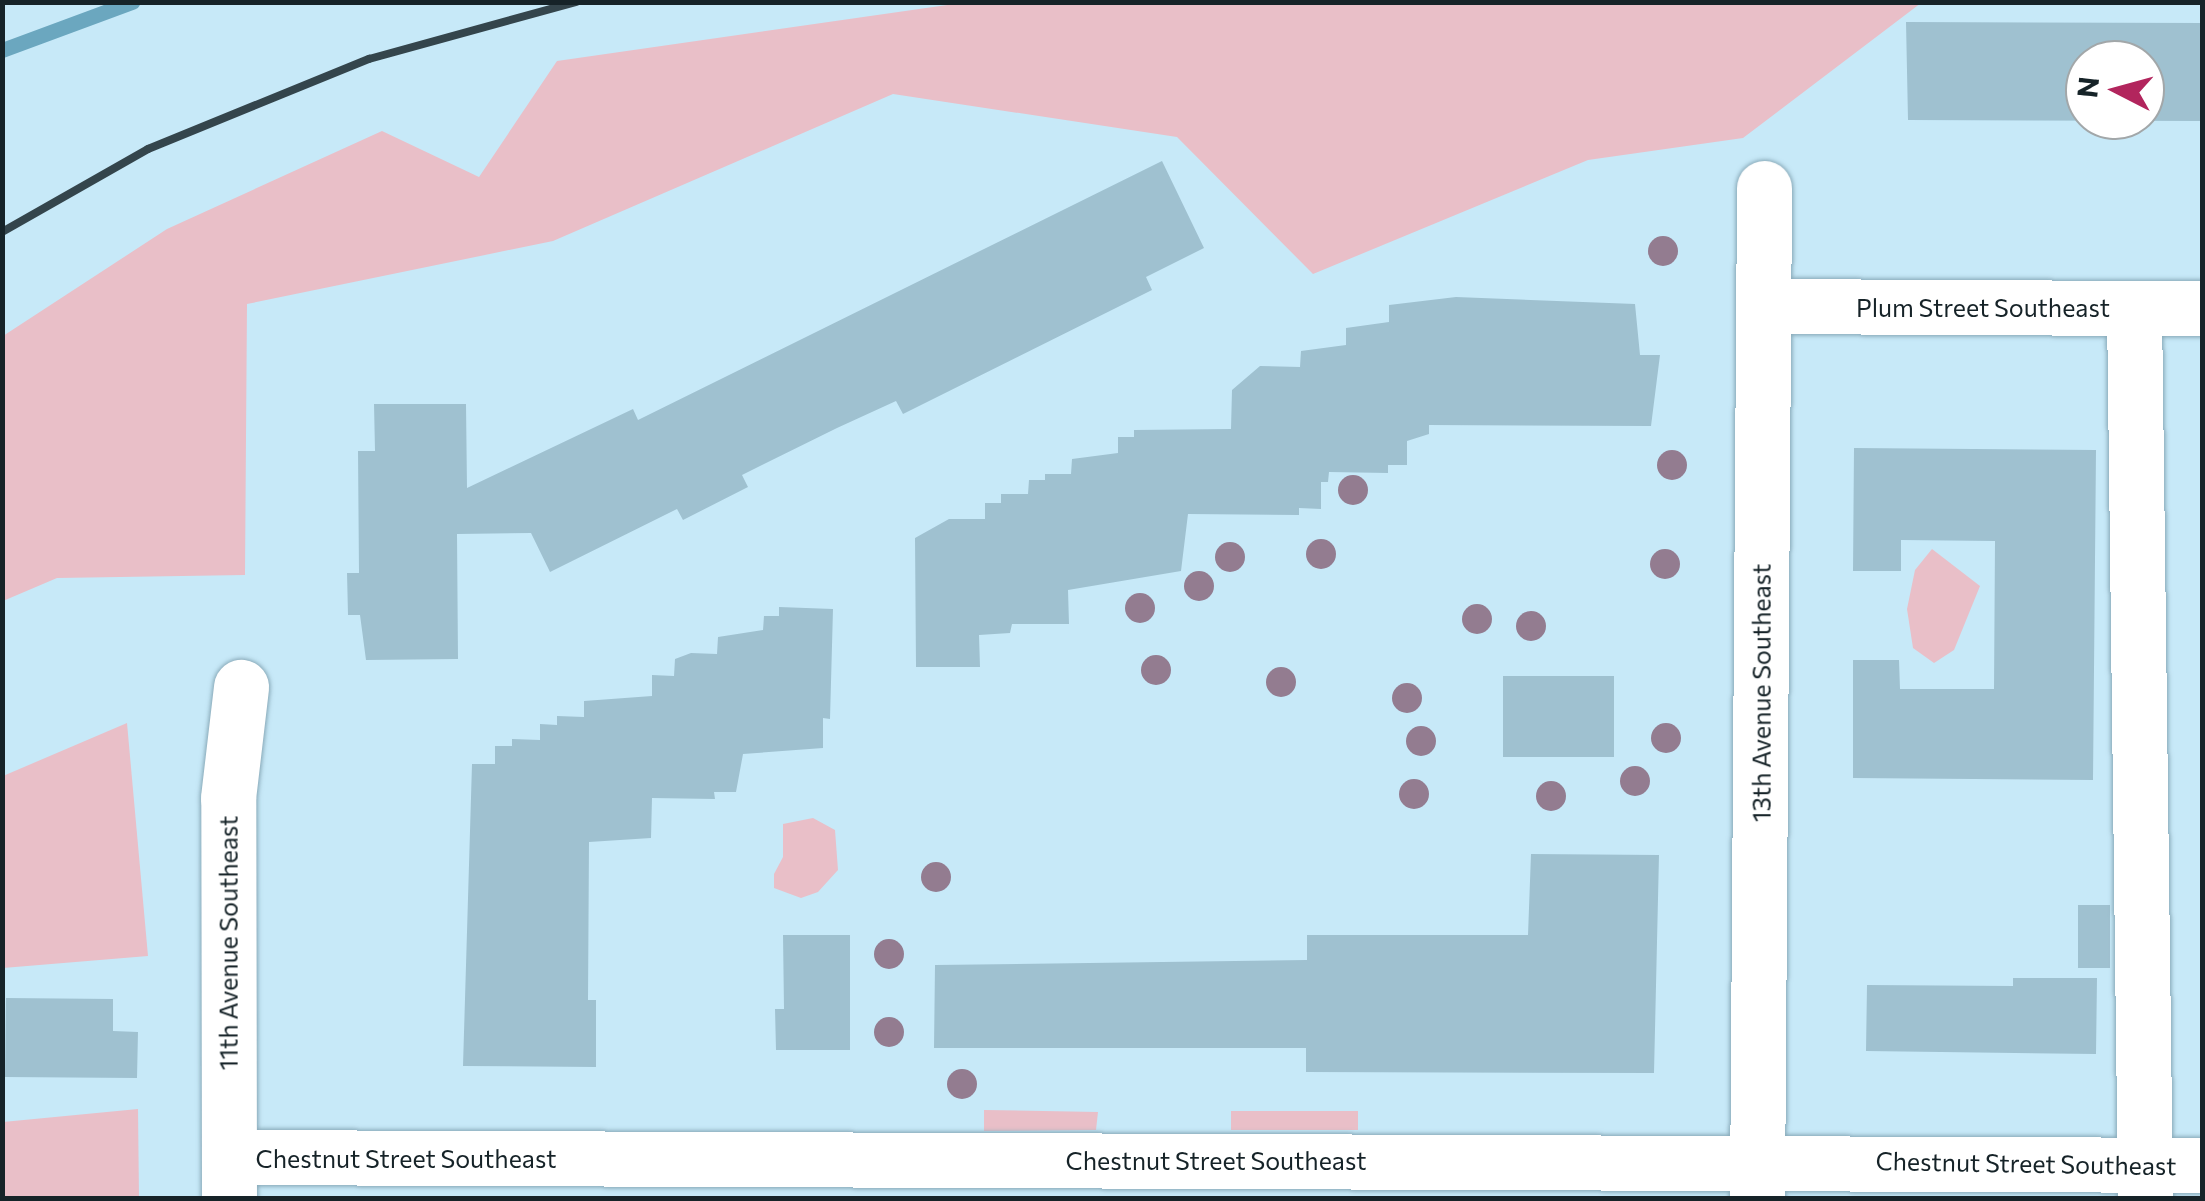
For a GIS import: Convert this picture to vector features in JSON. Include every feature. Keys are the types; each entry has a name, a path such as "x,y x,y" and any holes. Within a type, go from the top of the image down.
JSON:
{"street":[{"name":"13th Avenue Southeast","path":"1758,1179 1764,188"},
{"name":"Plum Street Southeast","path":"1763,306 2202,308"},
{"path":"2134,308 2144,1181"},
{"name":"11th Avenue Southeast","path":"229,1178 228,798 241,688"},
{"name":"Chestnut Street Southeast","path":"229,1178 2144,1181 2202,1165"}],"shaded area":[{"path":"968,2 1921,3 1743,138 1588,160 1313,274 1177,137 893,94 553,241 247,304 245,575 57,578 3,601 3,336 167,229 382,131 479,177 557,61"},
{"path":"1932,549 1980,586 1954,650 1934,663 1913,648 1907,609 1915,570"},
{"path":"127,723 148,956 3,968 3,776"},
{"path":"813,818 835,830 838,870 818,892 801,898 774,888 774,874 783,857 783,824"},
{"path":"138,1109 139,1198 3,1198 3,1122"},
{"path":"984,1110 1098,1112 1096,1130 984,1131"},
{"path":"1231,1111 1358,1111 1358,1130 1231,1130"}],"building":[{"path":"1906,22 2202,23 2202,121 2165,121 2165,40 2065,40 2065,121 1908,120"},
{"path":"1162,161 1204,248 1146,277 1152,290 903,414 896,401 837,428 742,475 748,487 683,520 677,509 550,572 531,533 457,534 458,659 366,660 360,615 348,615 347,573 359,573 358,451 375,451 374,404 466,404 467,488 633,409 638,420"},
{"path":"1456,297 1635,304 1640,355 1660,355 1651,426 1429,425 1429,434 1407,441 1407,465 1388,465 1388,473 1329,472 1328,482 1321,482 1321,509 1299,508 1299,515 1188,514 1181,571 1068,590 1069,624 1012,624 1010,633 979,635 980,667 916,667 915,538 949,519 985,519 985,503 1001,503 1001,494 1028,494 1029,480 1045,480 1045,474 1071,474 1072,459 1118,453 1118,437 1134,437 1134,430 1231,429 1232,390 1260,366 1300,367 1301,351 1346,345 1346,328 1389,322 1389,305"},
{"path":"1854,448 2096,450 2093,780 1853,778 1853,660 1899,660 1900,689 1994,689 1995,541 1901,540 1901,571 1853,571"},
{"path":"779,607 833,609 830,719 823,718 823,748 743,754 736,792 714,792 715,799 652,798 651,838 589,842 588,1000 596,1000 596,1067 463,1066 472,764 495,764 495,746 512,746 512,739 540,740 540,724 557,725 557,716 584,717 584,701 652,696 652,675 674,676 675,659 691,653 717,654 718,637 763,630 764,616 779,616"},
{"path":"1503,676 1614,676 1614,757 1503,757"},
{"path":"1531,854 1659,855 1654,1073 1306,1072 1306,1048 934,1048 935,965 1307,960 1307,935 1528,935"},
{"path":"2078,905 2110,905 2110,968 2078,968"},
{"path":"783,935 850,935 850,1050 776,1050 775,1009 784,1009"},
{"path":"2013,978 2097,978 2096,1054 1866,1051 1867,985 2013,986"},
{"path":"6,998 113,999 113,1031 138,1032 137,1078 5,1077"}],"waterway":[{"path":"2,50 132,2"}],"railway":[{"path":"2,232 148,149 369,59 576,2"}]}
